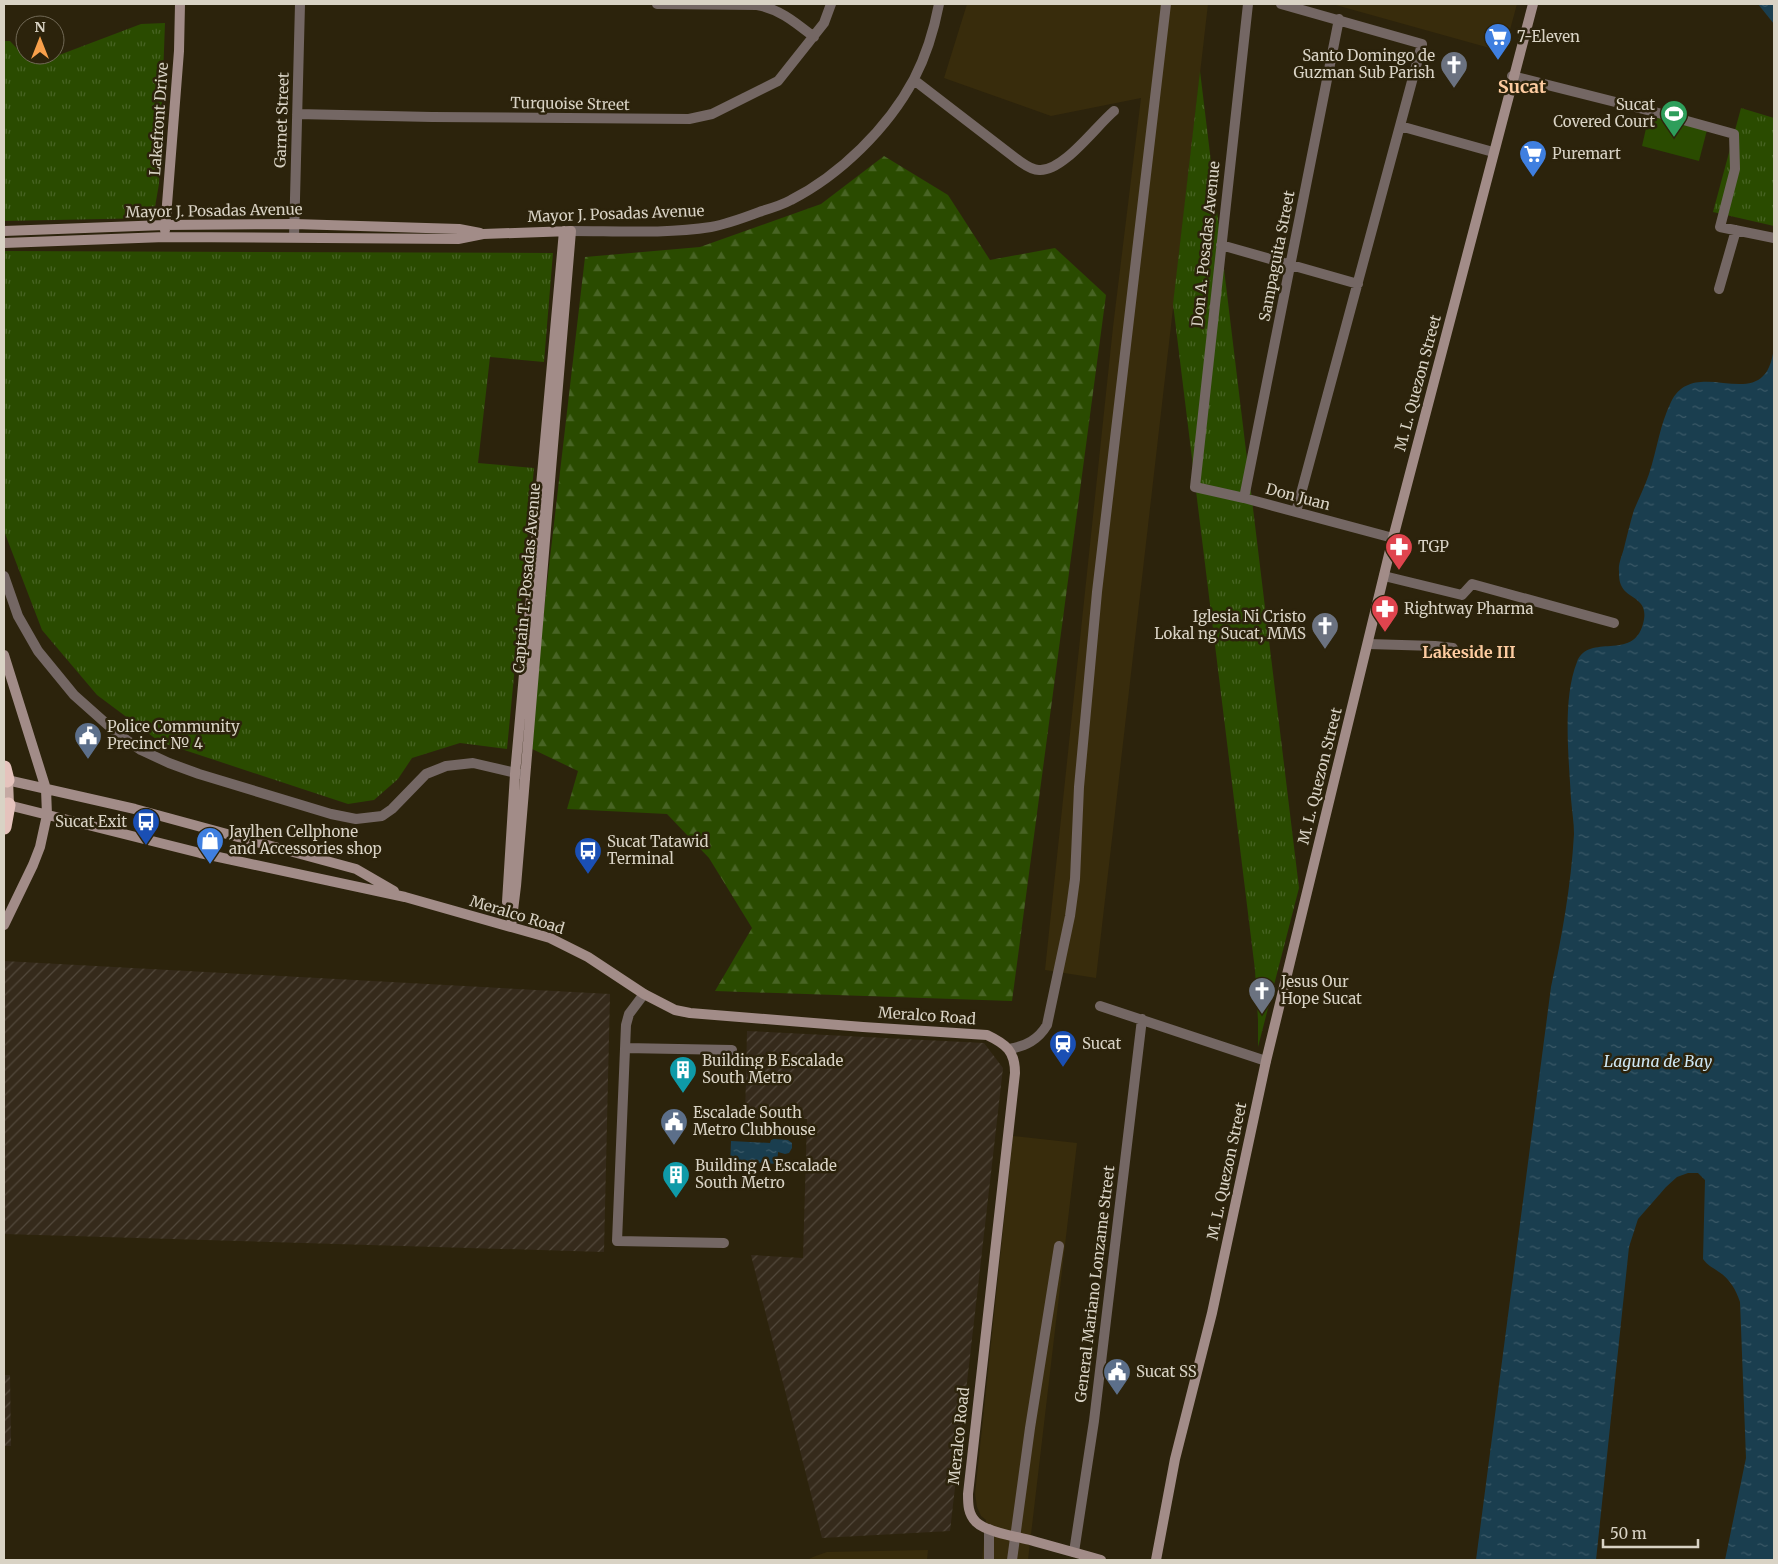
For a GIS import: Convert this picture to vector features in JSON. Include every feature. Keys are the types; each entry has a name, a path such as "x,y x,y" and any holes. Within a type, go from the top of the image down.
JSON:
{"highway":[{"path":"4,827 6,804"}],"main road":[{"name":"Lakefront Drive","path":"165,237 179,51 180,4"},
{"name":"M. L. Quezon Street","path":"1156,1560 1175,1459 1212,1313 1266,1061 1393,538 1532,4"},
{"name":"Mayor J. Posadas Avenue","path":"4,231 165,225 294,224 459,229 483,234"},
{"name":"Mayor J. Posadas Avenue","path":"4,243 165,237 458,239 483,234 567,231"},
{"name":"Captain T. Posadas Avenue","path":"508,926 567,231"},
{"path":"4,655 46,789 47,815 40,847 33,865 4,925"},
{"name":"Meralco Road","path":"5,776 46,789 135,810 356,869 405,897"},
{"path":"5,776 6,804"},
{"name":"Meralco Road","path":"6,804 200,853 405,897 550,938 588,957 644,994 675,1010 690,1013 863,1027 987,1035 999,1040 1009,1049 1015,1062 1010,1130 968,1494 968,1509 975,1521 981,1526 1014,1538 1101,1560"}],"street":[{"name":"Garnet Street","path":"294,237 300,4"},
{"path":"657,4 757,5 768,7 781,12 814,37"},
{"name":"Turquoise Street","path":"297,114 462,118 689,119 712,114 778,81 824,23 831,4"},
{"name":"Mayor J. Posadas Avenue","path":"567,231 662,230 714,226 751,216 790,201 819,184 842,167 891,113 914,80 928,46 939,4"},
{"path":"1009,1049 1027,1044 1042,1034 1047,1025 1070,916 1075,879 1079,786 1096,592 1166,4"},
{"name":"Don A. Posadas Avenue","path":"1195,487 1248,4"},
{"path":"1281,4 1422,44 1296,512"},
{"name":"Sampaguita Street","path":"1244,498 1339,19"},
{"path":"1512,76 1734,134 1735,169 1720,228 1774,238"},
{"path":"914,80 1018,160 1036,170 1043,170 1060,163 1114,111"},
{"path":"1400,126 1493,152"},
{"path":"1719,289 1736,230"},
{"path":"1221,244 1358,284"},
{"name":"Don Juan","path":"1195,487 1244,498 1393,538"},
{"path":"4,576 18,616 38,651 74,695 119,735 141,750 169,763 331,814 356,819 382,816 392,809 426,774 446,766 473,763 520,775"},
{"path":"1384,576 1462,595 1472,584 1614,623"},
{"path":"1368,644 1454,648"},
{"path":"644,994 629,1014 626,1025 616,1241 724,1243"},
{"path":"1100,1006 1266,1061"},
{"name":"General Mariano Lonzame Street","path":"1074,1552 1094,1421 1142,1019"},
{"path":"625,1048 732,1050"},
{"path":"1012,1560 1030,1428 1059,1246"},
{"path":"989,1560 990,1529"}],"shaded area":[{"path":"967,4 1208,4 1096,978 1045,970 1113,327 1141,98 1051,116 944,78"},
{"path":"1332,4 1517,4 1504,52"},
{"path":"4,961 610,994 604,1252 4,1234"},
{"path":"747,1031 984,1043 1003,1068 950,1531 822,1538 751,1255 803,1258 807,1119 745,1119"},
{"path":"1013,1136 1077,1143 1028,1560 982,1560 986,1520 981,1516 977,1507 975,1494"},
{"path":"4,1375 10,1375 11,1446 4,1446"},
{"path":"928,1550 927,1560 807,1560 827,1552"}],"green space":[{"path":"165,23 159,184 153,218 4,221 4,41 10,41 15,46 15,65 65,65 65,53 141,24"},
{"path":"1200,71 1299,888 1258,1047 1255,970 1173,304"},
{"path":"1741,108 1774,118 1774,226 1713,212"},
{"name":"Sucat Covered Court","path":"1649,115 1707,130 1699,161 1642,146"},
{"path":"884,156 948,195 990,260 1055,248 1106,295 1012,1001 715,991 752,928 709,858 667,814 567,809 578,771 528,747 585,257 700,247 821,204"},
{"path":"4,251 553,253 544,362 490,357 478,463 534,468 507,749 460,743 412,758 398,779 374,800 348,804 160,742 97,695 42,630 4,531"}],"water":[{"path":"1758,4 1774,4 1774,24"},
{"name":"Laguna de Bay","path":"1774,347 1774,1560 1725,1560 1746,1458 1740,1302 1729,1281 1703,1259 1705,1180 1698,1173 1688,1173 1677,1177 1666,1187 1638,1219 1629,1247 1596,1560 1476,1560 1551,987 1571,873 1574,830 1568,748 1568,711 1572,677 1577,662 1583,653 1591,649 1630,642 1638,635 1643,624 1644,609 1622,587 1619,579 1619,566 1634,510 1649,474 1664,419 1671,402 1680,390 1691,384 1703,382 1742,384 1754,382 1768,370"},
{"path":"774,1139 788,1140 792,1143 789,1153 778,1152 777,1164 748,1162 747,1166 730,1166 731,1141 770,1143"}],"place":[{"name":"7-Eleven","path":"1498,61"},
{"name":"Santo Domingo de Guzman Sub Parish","path":"1454,89"},
{"name":"Sucat Covered Court","path":"1674,138"},
{"name":"Puremart","path":"1533,178"},
{"name":"TGP","path":"1399,571"},
{"name":"Rightway Pharma","path":"1385,633"},
{"name":"Iglesia Ni Cristo Lokal ng Sucat, MMS","path":"1325,650"},
{"name":"Police Community Precinct № 4","path":"88,760"},
{"name":"Sucat Exit","path":"146,846"},
{"name":"Jaylhen Cellphone and Accessories shop","path":"210,865"},
{"name":"Sucat Tatawid Terminal","path":"588,875"},
{"name":"Jesus Our Hope Sucat","path":"1262,1015"},
{"name":"Sucat","path":"1063,1068"},
{"name":"Building B Escalade South Metro","path":"683,1094"},
{"name":"Escalade South Metro Clubhouse","path":"674,1146"},
{"name":"Building A Escalade South Metro","path":"676,1199"},
{"name":"Sucat SS","path":"1117,1396"}],"district":[{"name":"Sucat","path":"1522,87"},
{"name":"Lakeside III","path":"1469,652"}]}
